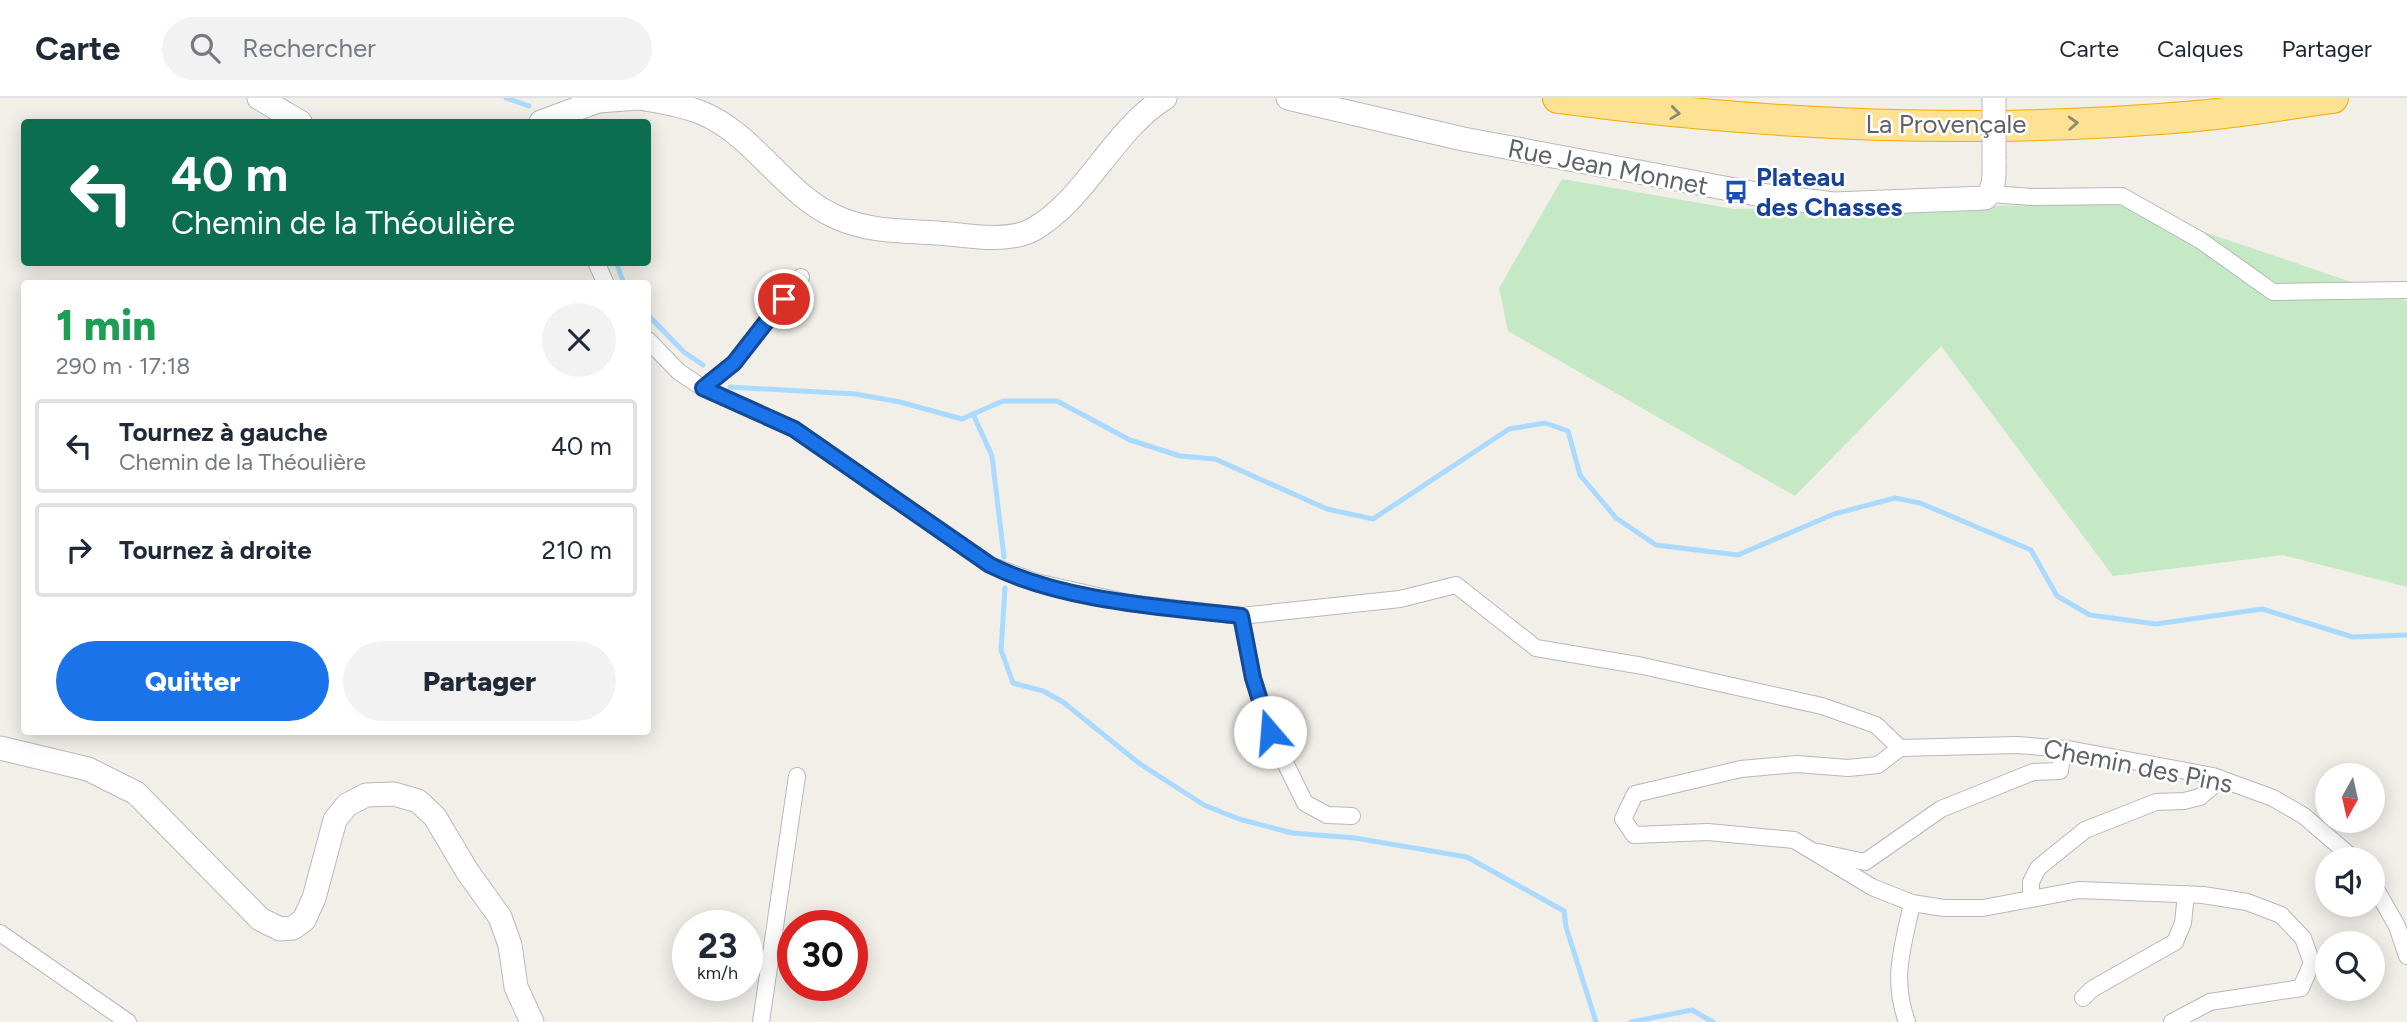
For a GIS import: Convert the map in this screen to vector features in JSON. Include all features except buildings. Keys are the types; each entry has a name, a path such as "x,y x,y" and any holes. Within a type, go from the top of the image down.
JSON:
{"highway":[{"name":"La Provençale","path":"1558,98 1683,114 1875,125 2058,124 2197,116 2333,98"}],"street":[{"path":"259,98 295,119"},
{"path":"549,119 598,101 640,98 703,113 732,131 816,205 834,216 879,231 983,237 1032,230 1051,216 1135,124 1165,98"},
{"name":"Rue Jean Monnet","path":"1288,98 1463,139 1767,196 1855,204 1977,200 1990,194 2032,197 2122,196 2200,240 2273,292 2407,290"},
{"path":"1990,194 1994,159 1994,98"},
{"path":"703,388 734,363 801,277"},
{"path":"651,343 679,372 703,388 794,429 990,565 1009,575 1129,603 1241,616 1400,599 1456,585 1536,648 1643,666 1822,706 1876,725 1900,748 1878,765 1848,768 1797,764 1741,769 1635,794 1623,819 1634,835 1708,832 1794,840 1872,887 1912,903 1983,908 2079,890 2186,894 2247,902 2281,915 2303,938 2312,963 2301,988 2210,1002 2172,1022"},
{"path":"1241,616 1253,678 1270,732 1305,803 1327,815 1352,816"},
{"name":"Chemin des Pins","path":"1900,748 1963,748 1990,744 2063,749 2221,779 2273,798 2304,816 2340,847"},
{"path":"0,748 88,769 114,779 136,793 260,919 280,929 293,928 304,920 314,898 335,820 346,805 366,796 394,794 418,801 435,817 500,917 510,945 516,987 532,1022"},
{"path":"1809,850 1865,862 1941,809 2033,772 2060,771 2063,749"},
{"path":"761,1022 797,776"},
{"path":"2031,897 2031,882 2038,868 2085,830 2156,802 2184,801 2200,797 2221,779"},
{"path":"751,1022 776,841"},
{"path":"2083,998 2092,989 2175,942 2183,923 2186,894"},
{"path":"1907,1022 1898,998 1897,977 1912,903"},
{"path":"2385,905 2397,926 2407,956"},
{"path":"0,933 128,1022"}],"green space":[{"path":"1562,179 1734,209 2122,204 2407,301 2407,587 2283,555 2113,576 1941,346 1795,496 1508,331 1499,288"}],"waterway":[{"path":"506,98 529,106"},
{"path":"617,266 623,280"},
{"path":"651,318 684,352 703,365"},
{"path":"730,387 855,394 900,402 962,419 1003,401 1057,401 1130,440 1180,456 1215,459 1327,509 1373,519 1509,429 1545,423 1568,431 1580,475 1616,518 1656,545 1738,555 1834,514 1895,498 1920,503 2031,550 2057,596 2090,615 2156,624 2262,609 2353,637 2407,635"},
{"path":"973,414 992,456 1004,557"},
{"path":"1005,588 1001,650 1013,683 1043,691 1063,702 1140,764 1204,805 1239,819 1292,833 1355,838 1467,857 1564,911 1566,927 1596,1022"},
{"path":"1631,1022 1692,1010 1713,1022"}],"place":[{"name":"Plateau des Chasses","path":"1736,192"}],"route":[{"path":"784,299 734,363 703,388 794,429 990,565 1009,575 1129,603 1241,616 1253,678 1270,732"}]}
